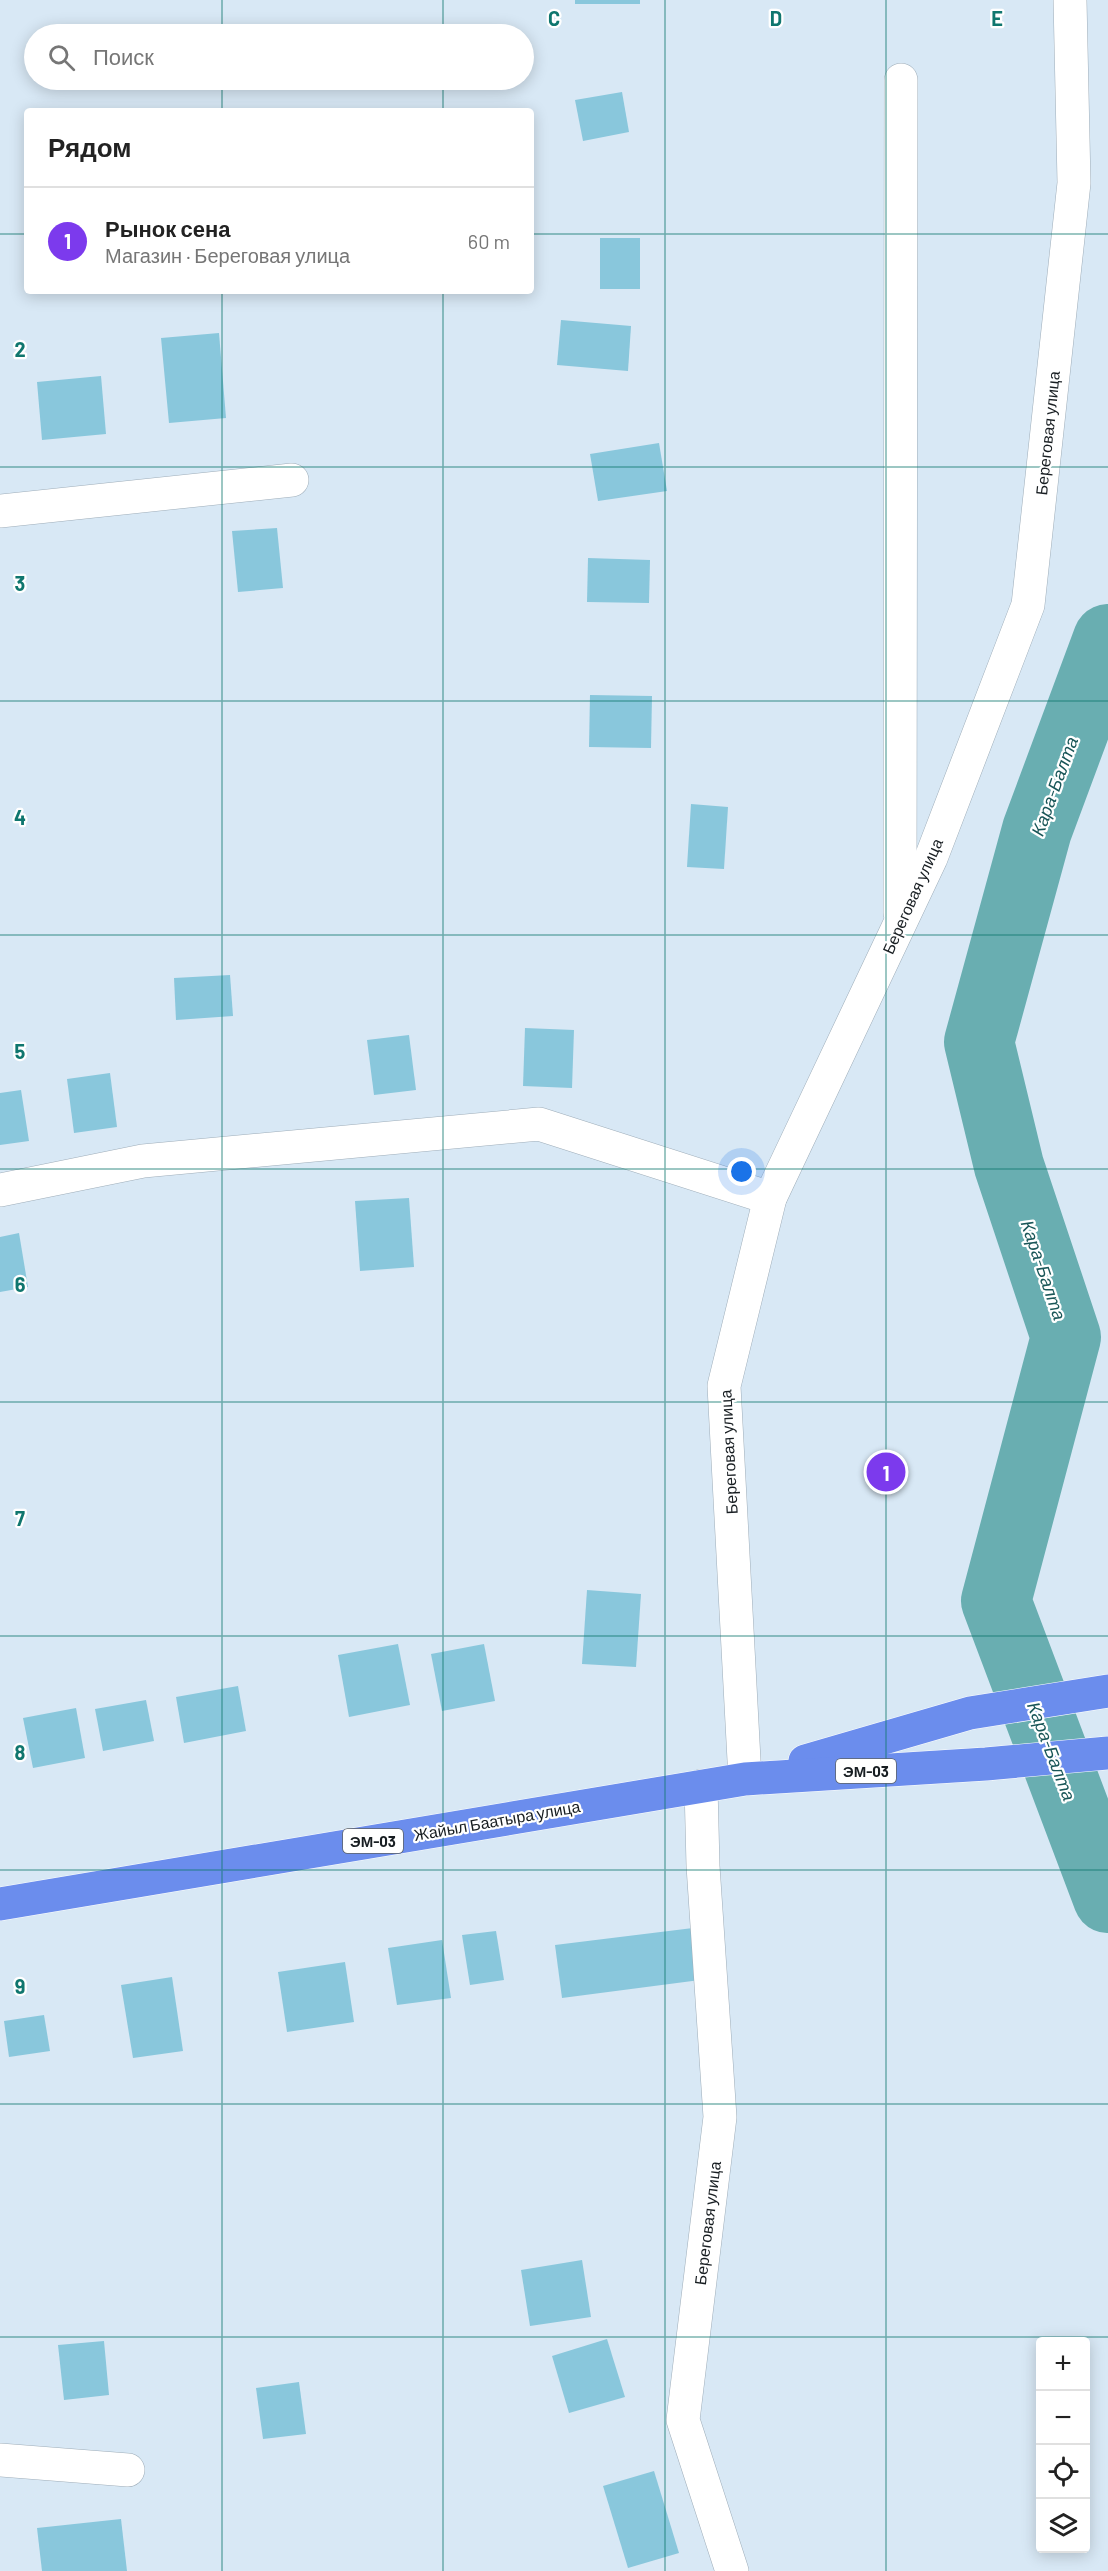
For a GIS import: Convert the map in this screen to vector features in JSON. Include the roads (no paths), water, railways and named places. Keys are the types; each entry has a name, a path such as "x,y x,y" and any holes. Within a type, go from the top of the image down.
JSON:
{"highway":[{"name":"Жайыл Баатыра улица","path":"745,1779 970,1713 1108,1691"},
{"name":"Жайыл Баатыра улица","path":"0,1904 745,1779 986,1764 1108,1753"}],"street":[{"name":"Береговая улица","path":"745,1779 724,1386 770,1198 931,858 1028,605 1074,183 1070,0"},
{"path":"900,924 901,80"},
{"path":"0,511 292,480"},
{"path":"0,1190 143,1161 539,1124 770,1198"},
{"name":"Береговая улица","path":"701,1786 703,1866 720,2116 683,2421 732,2571"},
{"path":"0,2460 128,2470"}],"waterway":[{"name":"Кара-Балта","path":"1108,639 1037,830 979,1042 1009,1166 1066,1337 996,1601 1108,1898"}],"place":[{"name":"Рынок сена","path":"886,1472"}]}
